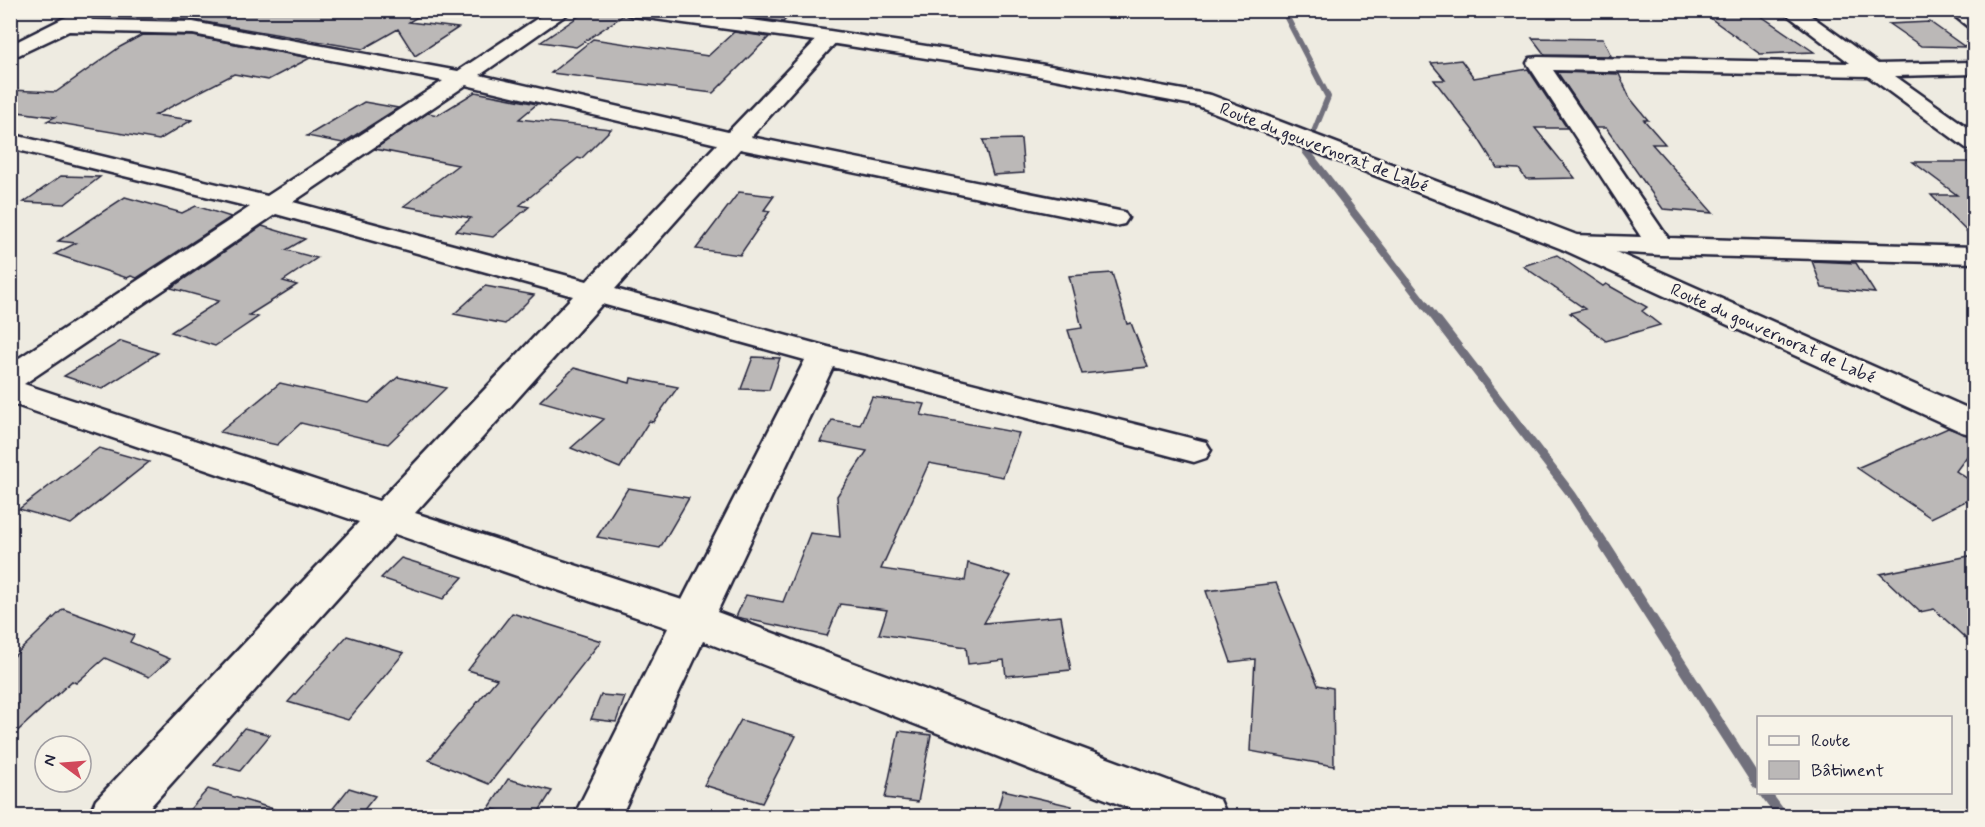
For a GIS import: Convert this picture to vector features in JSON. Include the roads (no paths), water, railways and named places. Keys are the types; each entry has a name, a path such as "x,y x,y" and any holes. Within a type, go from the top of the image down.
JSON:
{"street":[{"path":"10,53 94,10"},
{"path":"10,379 564,10"},
{"name":"Route du gouvernorat de Labé","path":"633,10 682,14 1028,68 1203,100 1572,243 1974,424"},
{"path":"1790,10 1974,143"},
{"path":"1956,10 1974,22"},
{"path":"65,25 193,28 463,78 735,141 1115,218"},
{"path":"112,816 830,37"},
{"path":"1662,247 1538,63 1875,70 1974,68"},
{"path":"10,141 274,204 823,355 1194,450"},
{"path":"1572,243 1974,255"},
{"path":"597,816 823,355"},
{"path":"10,391 693,620 1204,816"}],"waterway":[{"path":"1283,10 1328,97 1309,144"},
{"path":"1310,142 1306,151 1439,323"},
{"path":"1438,321 1572,495 1606,547"},
{"path":"1605,546 1757,782"},
{"path":"1766,794 1782,816"}]}
